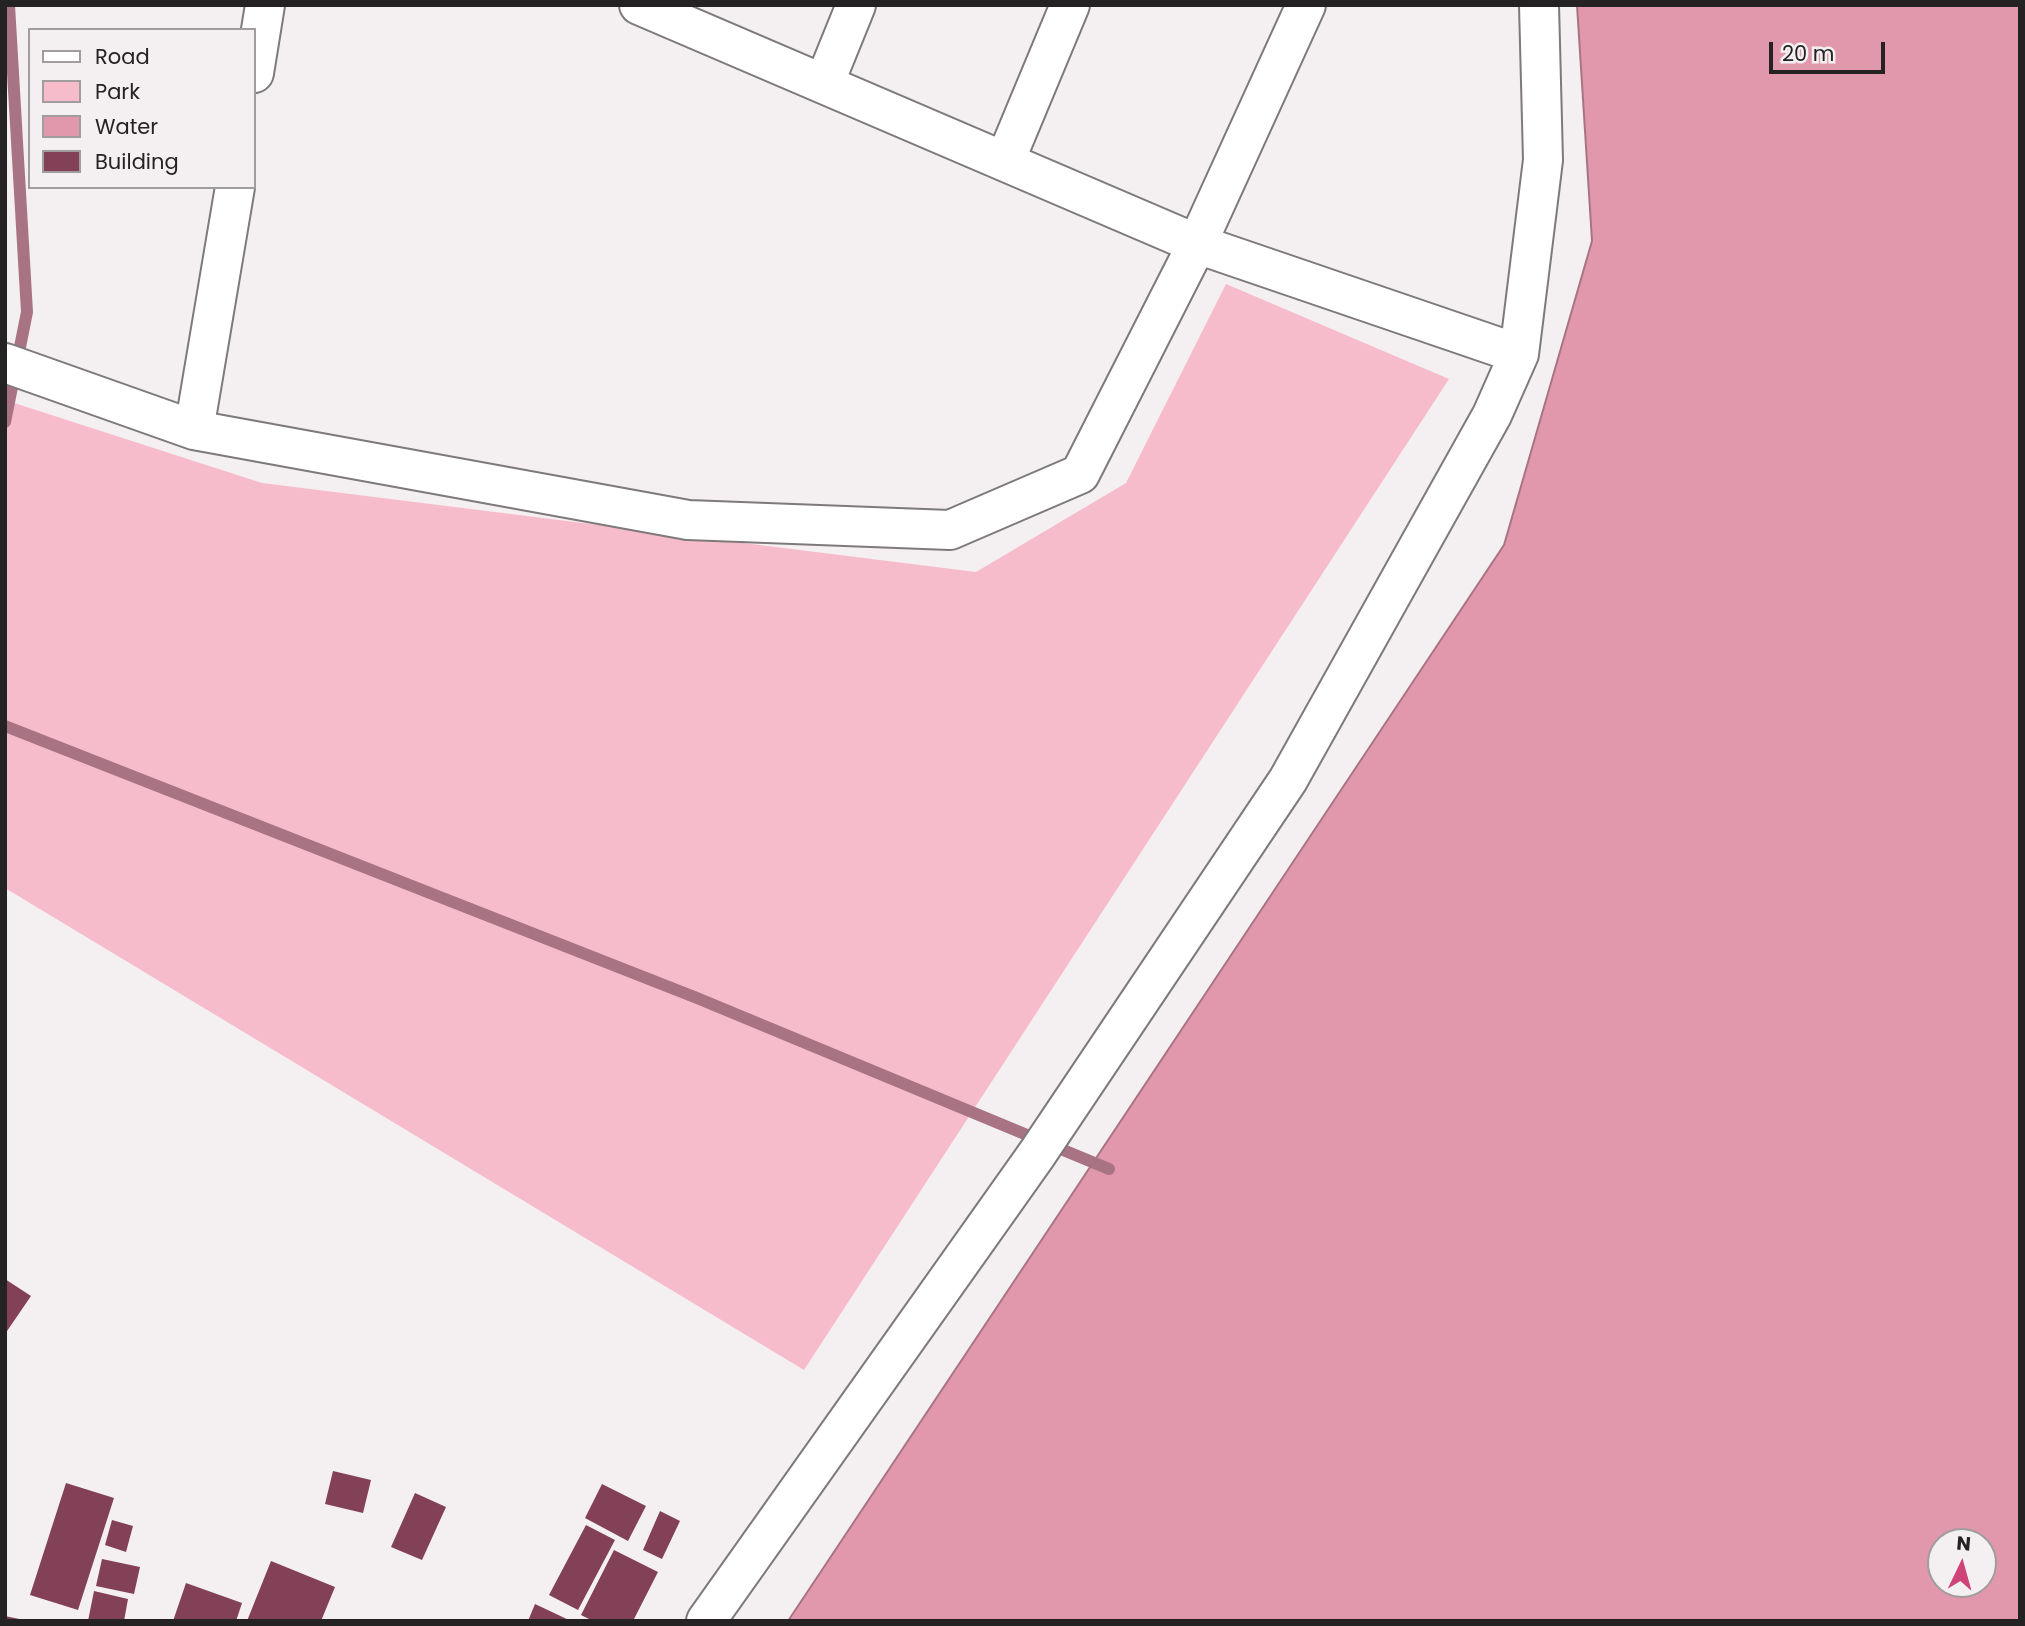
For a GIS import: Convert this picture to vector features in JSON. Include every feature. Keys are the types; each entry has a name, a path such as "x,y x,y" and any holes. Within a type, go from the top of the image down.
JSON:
{"street":[{"path":"256,61 265,5"},
{"path":"824,83 856,5"},
{"path":"1005,161 1070,5"},
{"path":"20,368 194,430 688,520 950,530 1080,474 1197,244 1306,5"},
{"path":"706,1621 1046,1140 1288,780 1492,415 1519,354 1543,160 1539,5"},
{"path":"651,7 1197,244 1519,354"},
{"path":"194,430 234,189"}],"green space":[{"path":"1226,284 1449,379 804,1370 5,888 5,400 262,483 976,572 1126,483"}],"water":[{"path":"1577,5 2020,5 2020,1621 788,1621 1504,545 1592,241"}],"building":[{"path":"5,1279 31,1296 5,1334"},
{"path":"333,1471 371,1480 363,1513 325,1504"},
{"path":"66,1483 114,1498 78,1610 30,1595"},
{"path":"602,1484 646,1506 628,1541 585,1518"},
{"path":"415,1493 446,1507 422,1560 391,1547"},
{"path":"660,1511 680,1521 662,1559 643,1550"},
{"path":"112,1520 133,1526 126,1552 105,1545"},
{"path":"586,1525 615,1540 578,1610 549,1595"},
{"path":"614,1550 658,1572 633,1621 593,1621 581,1615"},
{"path":"102,1559 140,1567 134,1594 96,1586"},
{"path":"271,1561 335,1587 321,1621 247,1621"},
{"path":"186,1583 242,1603 236,1621 173,1621"},
{"path":"94,1591 128,1599 124,1621 88,1621"},
{"path":"535,1604 571,1621 528,1621"},
{"path":"5,1616 24,1620 24,1621 5,1621"}],"waterway":[{"path":"5,422 27,312 9,5"},
{"path":"5,726 697,998 1109,1169"}]}
